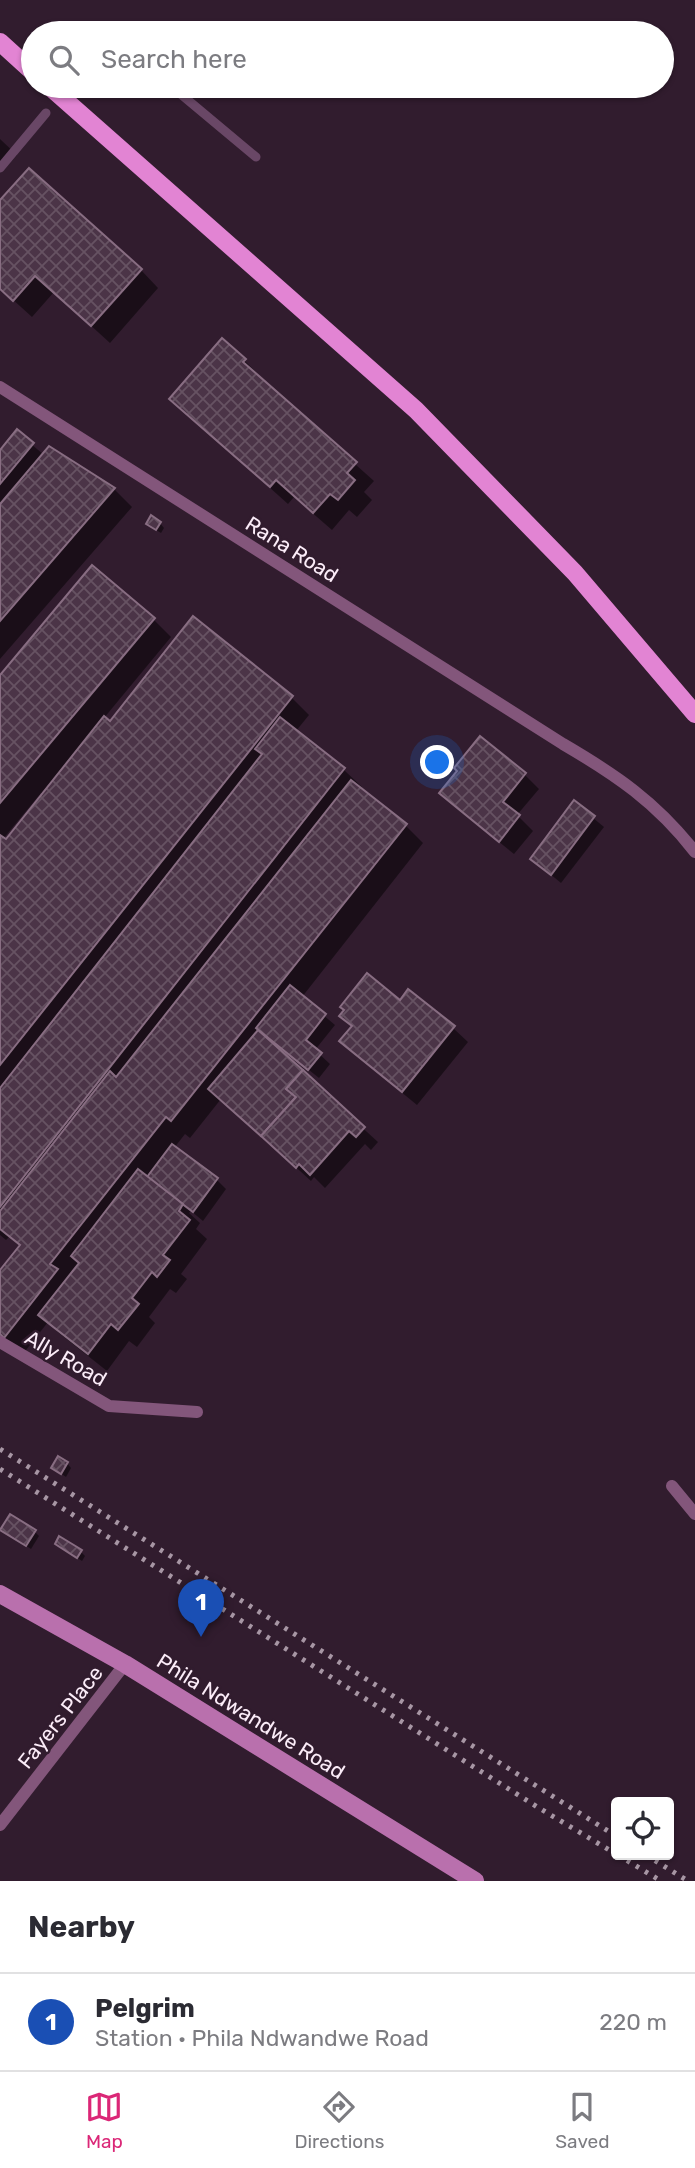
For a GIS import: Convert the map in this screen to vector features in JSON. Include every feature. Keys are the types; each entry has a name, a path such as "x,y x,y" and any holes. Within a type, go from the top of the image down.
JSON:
{"main road":[{"path":"0,42 21,61"},
{"path":"63,98 416,410 575,573 695,714"}],"street":[{"name":"Phila Ndwandwe Road","path":"0,1594 125,1664 475,1881"}],"lane":[{"name":"Rana Road","path":"0,387 562,744 610,771 653,805 695,852"},
{"name":"Ally Road","path":"0,1342 109,1406 197,1412"},
{"path":"672,1486 695,1514"},
{"name":"Fayers Place","path":"0,1825 125,1664"}],"building":[{"path":"29,168 142,269 91,326 35,276 13,301 0,289 0,200"},
{"path":"222,338 246,359 243,362 357,462 347,473 355,480 338,500 330,494 313,513 276,480 270,487 169,399"},
{"path":"17,429 34,443 0,484 0,450"},
{"path":"49,446 115,488 0,621 0,504"},
{"path":"151,515 161,522 156,530 146,524"},
{"path":"92,565 155,618 0,803 0,675"},
{"path":"193,616 293,696 0,1065 0,835 6,839 104,716 110,721"},
{"path":"280,717 345,768 0,1207 0,1088 262,754 255,749"},
{"path":"480,736 526,773 503,802 520,815 499,842 439,793 457,771 454,768"},
{"path":"351,780 407,824 171,1121 166,1117 50,1264 58,1269 4,1338 0,1334 0,1270 20,1245 0,1229 0,1211 110,1071 116,1077"},
{"path":"574,800 595,816 551,875 530,859"},
{"path":"367,973 400,1000 408,989 455,1026 402,1092 339,1041 352,1026 339,1016 344,1010 340,1007"},
{"path":"290,985 326,1014 306,1040 322,1053 308,1070 256,1028"},
{"path":"258,1030 303,1070 286,1089 296,1097 261,1136 208,1089"},
{"path":"303,1070 365,1127 356,1137 349,1131 310,1175 299,1164 296,1168 261,1136 296,1097 286,1089"},
{"path":"172,1144 218,1178 193,1212 147,1177"},
{"path":"138,1169 183,1204 179,1211 190,1220 163,1255 170,1260 157,1277 152,1272 132,1298 139,1304 118,1330 111,1324 88,1354 38,1315 79,1263 71,1256"},
{"path":"58,1456 68,1462 61,1474 51,1468"},
{"path":"10,1514 36,1530 26,1546 0,1530"},
{"path":"59,1536 82,1550 77,1558 55,1544"}],"waterway":[{"path":"185,98 256,157"},
{"path":"0,168 46,113"}],"railway":[{"path":"0,1449 611,1833"},
{"path":"0,1469 611,1851"},
{"path":"626,1860 661,1881"},
{"path":"654,1860 688,1881"}],"place":[{"name":"Pelgrim","path":"201,1637"}]}
